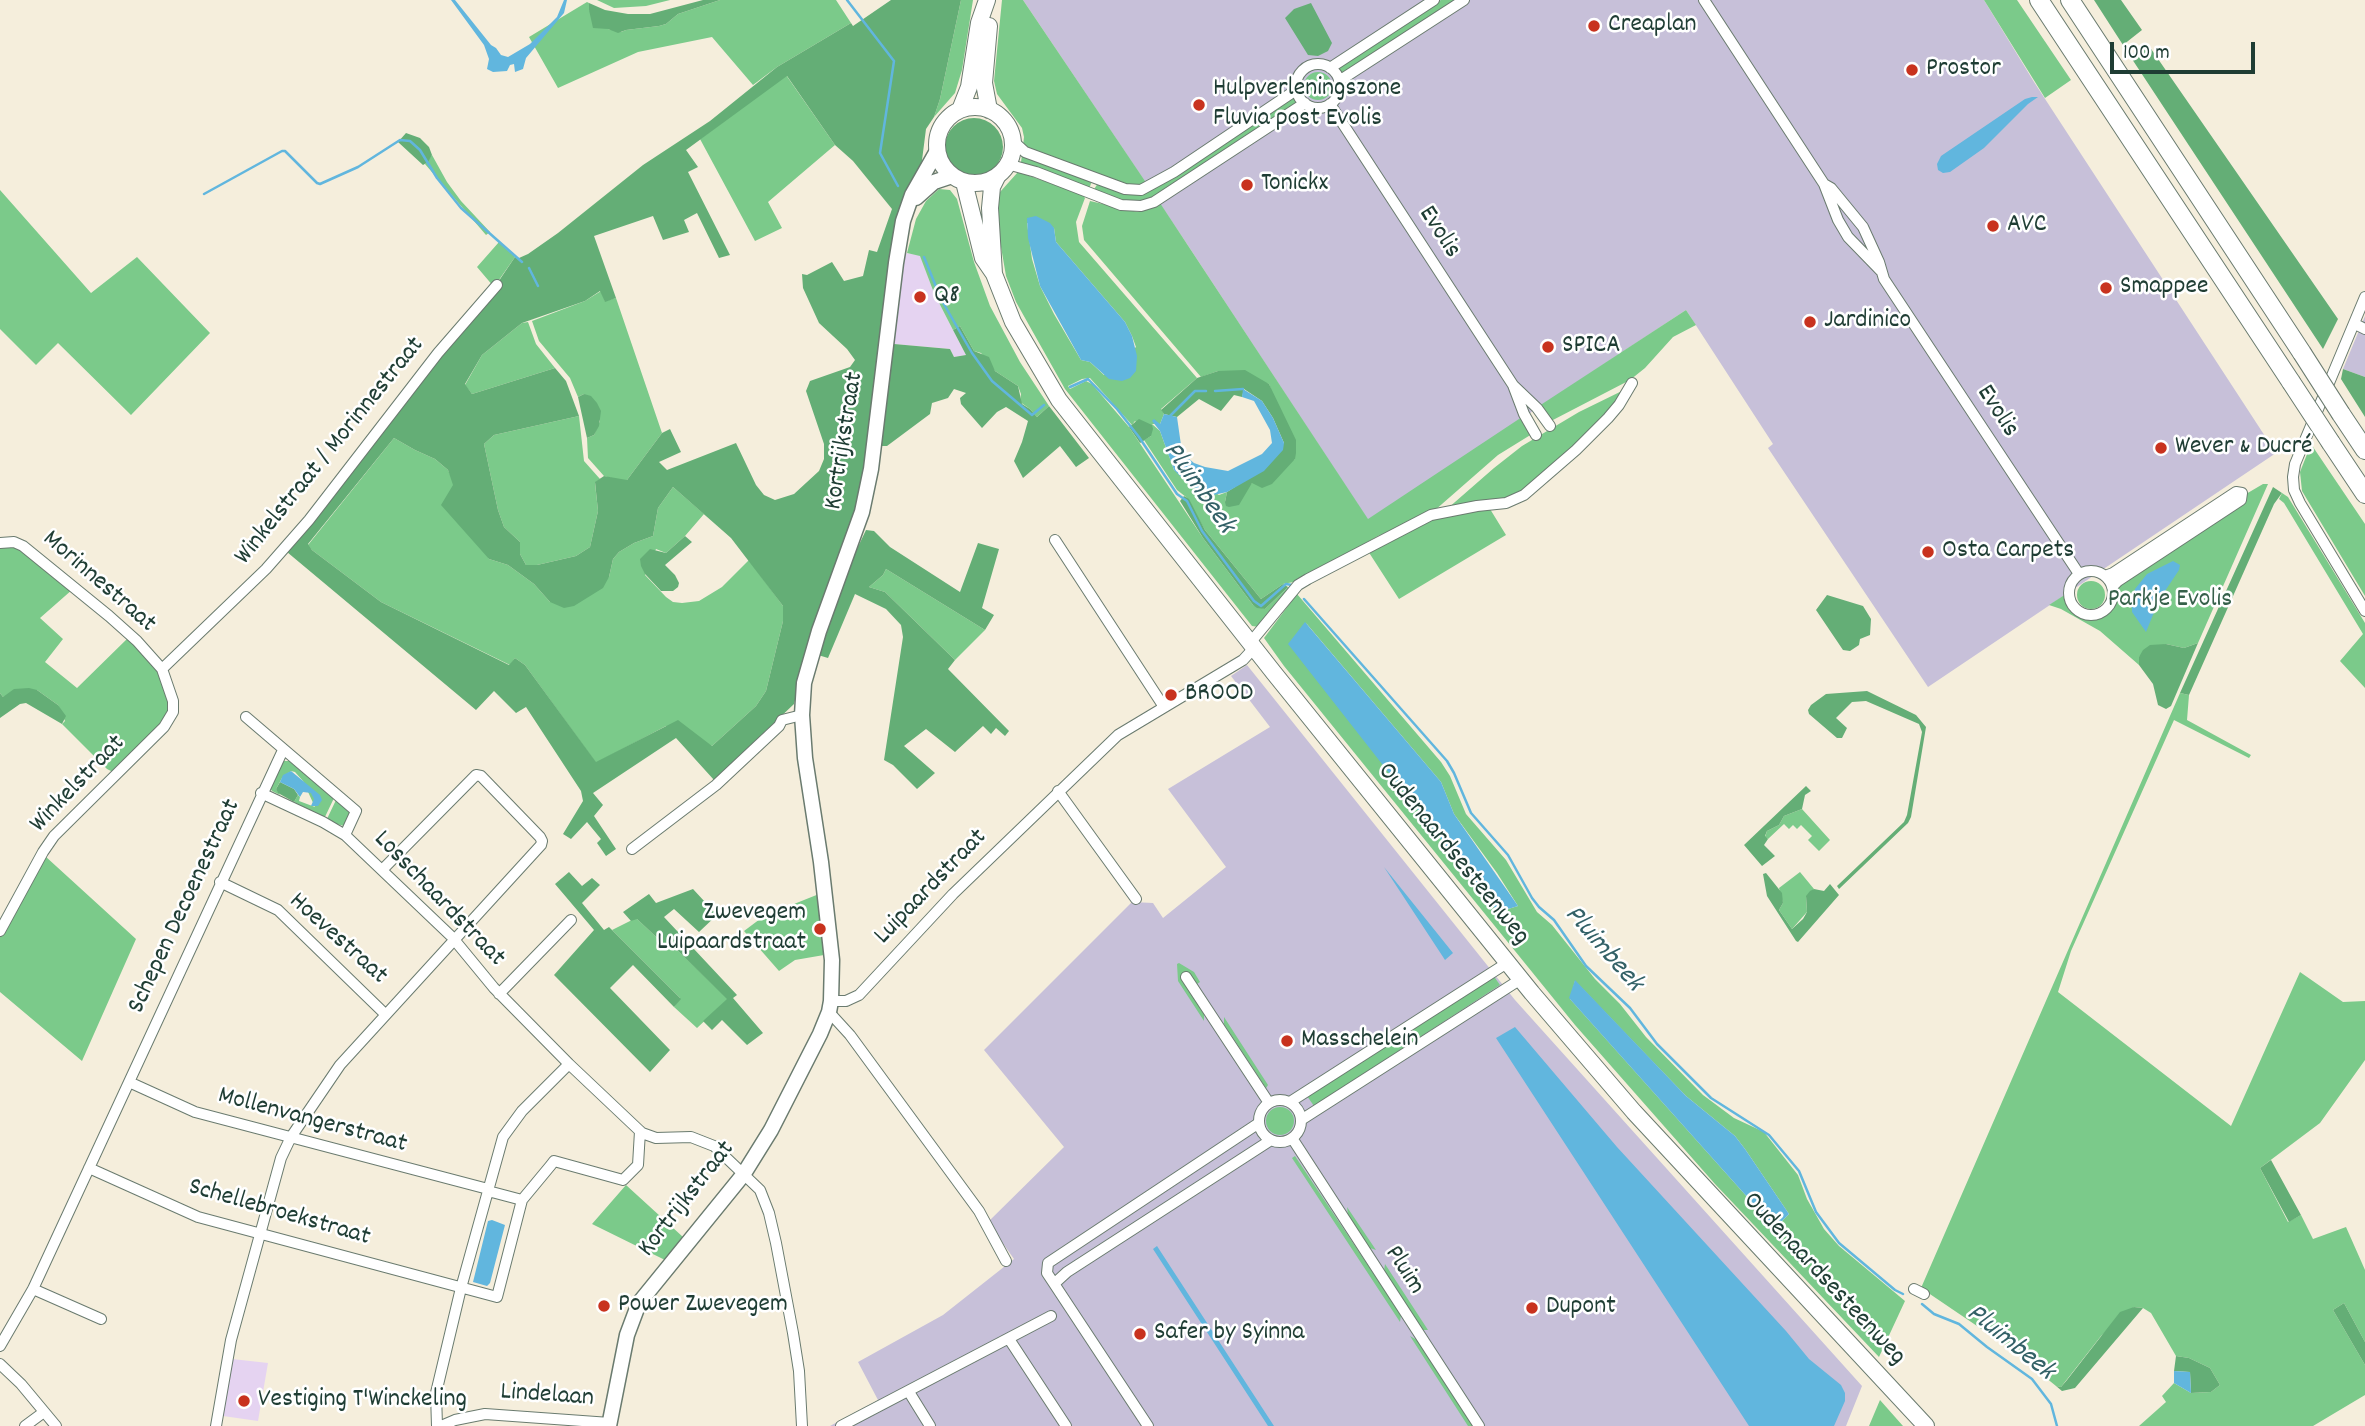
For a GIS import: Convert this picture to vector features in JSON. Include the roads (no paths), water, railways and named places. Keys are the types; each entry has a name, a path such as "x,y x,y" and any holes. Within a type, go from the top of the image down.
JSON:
{"highway":[{"path":"2039,0 2365,495"},
{"path":"2070,0 2365,450"}],"main road":[{"path":"960,110 969,87 979,23 988,0"},
{"path":"988,0 984,83 989,110"},
{"path":"906,210 927,186 934,182 958,179 981,183 1002,170 1013,151 1013,141 1005,122 989,110 980,107 960,110 951,115 939,131 937,151 943,167 958,179"},
{"name":"Kortrijkstraat","path":"610,1424 627,1335 639,1303 743,1175 774,1123 820,1034 830,1006 830,948 802,720 804,683 819,631 862,512 871,470 896,264 906,210 937,151"},
{"name":"Oudenaardsesteenweg","path":"994,274 990,208 992,187 1002,170"},
{"name":"Oudenaardsesteenweg","path":"958,179 983,258 994,274 1013,322 1059,400 1507,963 1634,1112 1926,1426"}],"street":[{"path":"1330,68 1434,0"},
{"path":"1339,81 1464,0"},
{"name":"Evolis","path":"1704,0 1824,184 1848,237 1881,271"},
{"path":"1318,64 1330,68 1339,81 1338,94 1330,104 1320,107 1305,103 1296,90 1298,77 1306,68 1318,64"},
{"path":"1013,141 1025,152 1135,191 1146,188 1174,172 1296,90"},
{"path":"1002,170 1036,172 1121,205 1141,206 1154,202 1305,103"},
{"name":"Evolis","path":"1330,104 1513,385 1524,414 1536,435"},
{"name":"Evolis","path":"1824,184 1852,211 1867,234 1884,279 2079,574"},
{"name":"Winkelstraat / Morinnestraat","path":"162,669 266,569 309,520 438,353 497,285"},
{"path":"2365,297 2295,464 2293,477 2294,490 2300,503 2365,611"},
{"path":"2355,324 2365,329"},
{"name":"Luipaardstraat","path":"830,1006 859,995 953,894 1118,735 1243,660 1298,585 1431,515 1506,503 1524,495 1608,418 1632,383"},
{"name":"Evolis","path":"1513,385 1537,408 1550,426"},
{"path":"2105,576 2236,492 2242,493 2241,500 2112,587"},
{"path":"1055,540 1164,707"},
{"name":"Morinnestraat","path":"0,543 14,542 34,555 109,615 162,669"},
{"path":"2086,571 2095,571 2105,576 2112,587 2109,605 2098,614 2087,615 2077,611 2069,600 2069,589 2074,578 2086,571"},
{"name":"Winkelstraat","path":"0,931 54,836 170,718 173,701 162,669"},
{"name":"Losschaardstraat","path":"246,717 356,811 345,835"},
{"path":"632,849 716,785 786,718 802,720"},
{"name":"Schepen Decoenestraat","path":"129,1082 283,750"},
{"path":"216,1426 231,1340 259,1232 281,1158 291,1137 340,1065 542,841 481,776 476,775 382,870"},
{"path":"1058,791 1136,899"},
{"name":"Losschaardstraat","path":"261,793 324,822 345,835 454,940 499,994 640,1131"},
{"name":"Hoevestraat","path":"220,882 278,910 386,1014"},
{"name":"Losschaardstraat","path":"499,994 571,920"},
{"path":"1290,1102 1507,963"},
{"path":"1186,977 1269,1103"},
{"path":"1301,1120 1521,979"},
{"path":"830,1006 979,1211 1006,1261"},
{"path":"439,1426 436,1393 461,1287 503,1137 522,1111 569,1064"},
{"path":"0,1346 33,1289 129,1082"},
{"name":"Mollenvangerstraat","path":"129,1082 195,1112 522,1200"},
{"path":"1055,1283 1067,1272 1271,1140 1285,1141 1292,1138 1300,1127 1301,1120 1298,1110 1290,1102 1280,1100 1269,1103 1261,1111 1261,1130 1271,1140"},
{"path":"1148,1426 1046,1268 1052,1259 1259,1123"},
{"path":"522,1200 554,1161 623,1180 638,1165 640,1131 656,1138 691,1137 714,1146 760,1190 769,1213 797,1358 802,1426"},
{"name":"Pluim","path":"1292,1138 1479,1426"},
{"name":"Schellebroekstraat","path":"89,1168 198,1217 497,1297 522,1200"},
{"path":"33,1289 101,1318"},
{"path":"1914,1289 1924,1294"},
{"path":"841,1426 1051,1315"},
{"path":"1009,1339 1066,1426"},
{"path":"0,1364 22,1384 56,1426"},
{"path":"909,1392 930,1426"},
{"path":"25,1426 44,1412"},
{"name":"Lindelaan","path":"439,1426 454,1419 485,1414 610,1424"}],"water":[{"path":"451,0 455,0 501,55 508,57 530,44 557,17 564,0 567,0 564,13 526,58 523,69 515,72 514,64 510,65 507,71 493,72 487,69 489,59 484,45"},
{"path":"2038,97 1984,148 1950,172 1943,173 1938,170 1937,164 1941,156 2025,99"},
{"path":"1036,216 1050,223 1054,228 1056,242 1125,322 1137,356 1136,371 1130,378 1122,381 1109,379 1090,362 1081,360 1040,286 1028,238 1027,218"},
{"path":"1243,389 1262,401 1284,443 1283,450 1264,471 1227,492 1209,496 1186,482 1174,470 1160,431 1152,421 1154,419 1160,424 1164,414 1177,417 1182,452 1194,463 1228,471 1262,454 1272,443 1270,430 1254,401 1242,397"},
{"path":"2173,561 2180,565 2179,570 2159,600 2146,632 2132,612 2135,589 2147,574"},
{"path":"1305,622 1441,782 1454,814 1518,906 1498,912 1288,644"},
{"path":"291,771 320,795 322,800 318,806 311,806 314,799 311,793 303,792 300,797 294,789 280,782 283,775"},
{"path":"1384,867 1453,953 1445,960"},
{"path":"1575,980 1686,1096 1735,1136 1789,1214 1775,1228 1569,998"},
{"path":"1515,1027 1617,1147 1809,1359 1841,1385 1845,1401 1834,1426 1749,1426 1496,1038"},
{"path":"488,1221 505,1225 487,1286 473,1282"},
{"path":"1157,1246 1274,1426 1268,1426 1153,1249"},
{"path":"2174,1371 2190,1372 2191,1393 2174,1383"}],"waterway":[{"name":"Pluimbeek","path":"847,0 894,61 880,153 898,186"},
{"path":"204,194 282,151 320,184 358,167 400,140 410,141 420,150 437,178 461,208 522,262"},
{"name":"Pluimbeek","path":"924,257 941,299 972,353 992,381 1032,415 1044,405"},
{"path":"529,268 538,286"},
{"name":"Pluimbeek","path":"1070,387 1088,379 1117,409 1177,494 1187,501 1202,531 1254,601 1261,606 1286,584 1292,585"},
{"path":"1215,391 1243,389"},
{"path":"1168,418 1195,391 1206,391"},
{"name":"Pluimbeek","path":"1304,599 1447,761 1471,813 1508,855 1532,898 1554,920 1586,966 1630,1008 1657,1044 1711,1098 1769,1135 1799,1171 1816,1212 1839,1243 1903,1294"},
{"name":"Pluimbeek","path":"1922,1304 1934,1314 1959,1324 2032,1379 2051,1404 2057,1426"}],"place":[{"name":"Creaplan","path":"1594,26"},
{"name":"Prostor","path":"1912,70"},
{"name":"Hulpverleningszone Fluvia post Evolis","path":"1199,105"},
{"name":"Tonickx","path":"1247,185"},
{"name":"AVC","path":"1993,226"},
{"name":"Smappee","path":"2106,288"},
{"name":"Q8","path":"920,297"},
{"name":"Jardinico","path":"1810,322"},
{"name":"SPICA","path":"1548,347"},
{"name":"Wever & Ducré","path":"2161,448"},
{"name":"Osta Carpets","path":"1928,552"},
{"name":"BROOD","path":"1171,695"},
{"name":"Zwevegem Luipaardstraat","path":"820,929"},
{"name":"Masschelein","path":"1287,1041"},
{"name":"Power Zwevegem","path":"604,1306"},
{"name":"Dupont","path":"1532,1308"},
{"name":"Safer by Syinna","path":"1140,1334"},
{"name":"Vestiging T'Winckeling","path":"244,1401"}],"park label":[{"name":"Parkje Evolis","path":"2170,601"}]}
